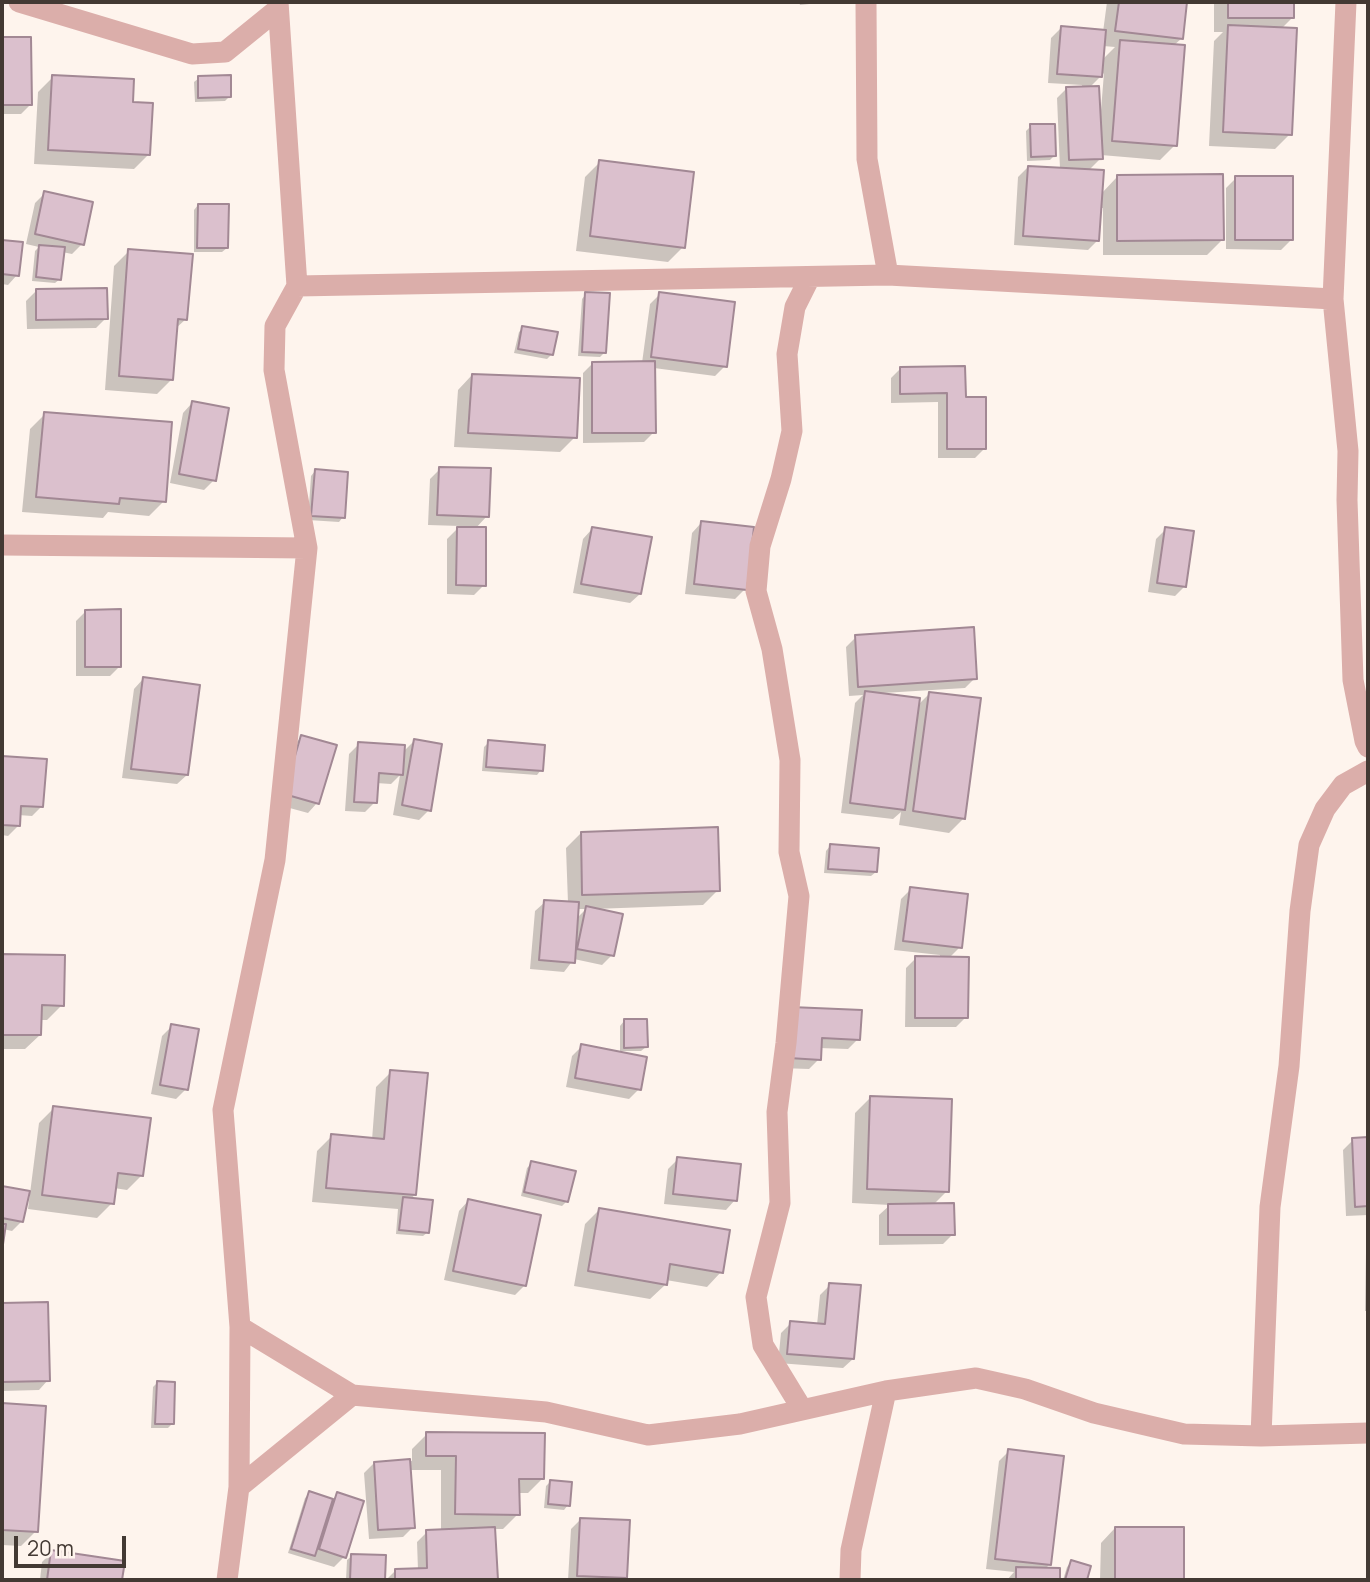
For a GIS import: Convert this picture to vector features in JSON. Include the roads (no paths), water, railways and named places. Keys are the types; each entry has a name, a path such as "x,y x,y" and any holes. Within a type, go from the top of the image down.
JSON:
{"street":[{"path":"19,2 192,54 225,52 278,6"},
{"path":"866,2 867,159 888,275"},
{"path":"1346,2 1334,299 1348,452 1353,680 1368,747"},
{"path":"227,1580 239,1487 240,1327 223,1111 275,860 307,548 274,370 275,326 297,286 278,6"},
{"path":"297,286 888,275 1334,299"},
{"path":"802,1409 763,1345 756,1297 780,1203 777,1112 799,896 789,852 790,760 772,649 756,591 760,547 781,479 792,431 786,354 795,307 810,277"},
{"path":"2,545 307,548"},
{"path":"1261,1436 1270,1206 1289,1066 1300,911 1309,845 1325,809 1343,785 1368,771"},
{"path":"240,1327 352,1395 546,1412 648,1435 740,1424 886,1391 976,1378 1025,1389 1094,1413 1184,1434 1261,1436 1368,1433"},
{"path":"850,1580 851,1550 886,1391"},
{"path":"239,1487 352,1395"}]}
